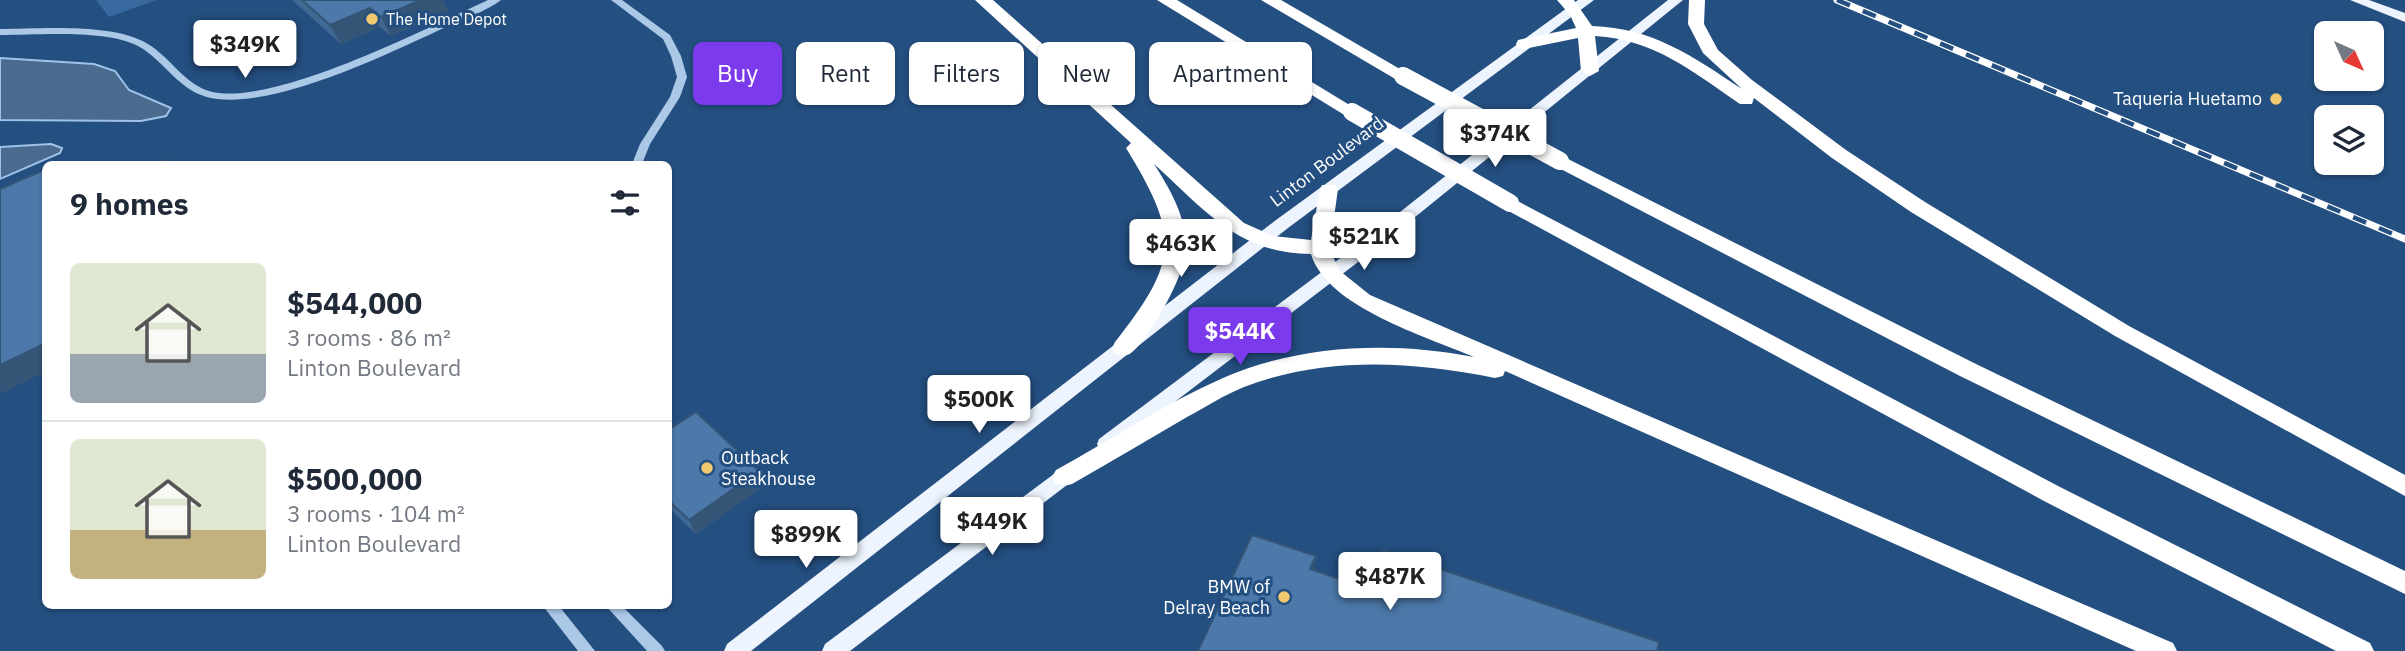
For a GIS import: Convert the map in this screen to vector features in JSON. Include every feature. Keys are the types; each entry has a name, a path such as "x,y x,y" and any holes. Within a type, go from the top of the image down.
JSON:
{"highway":[{"path":"983,0 1237,228 1262,240 1321,248 1377,239"},
{"path":"1165,0 1510,203 2052,494 2361,651"},
{"path":"1269,0 1560,161 1980,376 2405,583"},
{"path":"1696,0 1696,24 1711,53 1739,79 1839,154 1918,207 2122,331 2405,486"},
{"path":"1576,3 1586,30 1590,71"},
{"path":"1524,44 1586,30 1635,35 1664,46 1749,103 1839,154"},
{"path":"1119,123 1163,193 1173,219 1178,245 1176,266 1168,286 1123,348"},
{"path":"1329,189 1321,248 1323,265 1346,289 1377,307 2164,651"},
{"path":"1064,477 1213,393 1252,376 1286,367 1357,356 1402,355 1481,366 1545,381"}],"main road":[{"path":"833,651 1377,239 1676,0"},
{"path":"2357,0 2405,18"},
{"name":"Linton Boulevard","path":"735,651 1262,240 1576,3"}],"street":[{"path":"0,32 110,35 139,43 195,90 213,96 246,96 327,74 496,0"},
{"path":"616,0 667,37 682,77 675,97 645,144 638,161"},
{"path":"552,609 587,651"},
{"path":"616,609 657,651"}],"shaded area":[{"path":"96,0 157,0 109,17"},
{"path":"0,58 94,64 115,71 129,90 171,108 166,116 141,121 0,120"},
{"path":"51,144 62,148 60,153 0,179 0,147"}],"building":[{"path":"302,0 421,0 381,17 370,8 330,25"},
{"path":"42,171 42,345 0,365 0,189"},
{"name":"Outback Steakhouse","path":"696,412 759,471 689,520 672,504 672,427"},
{"name":"BMW of Delray Beach","path":"1252,535 1316,556 1310,569 1368,589 1383,550 1659,642 1657,651 1198,651"}],"railway":[{"path":"1837,0 2405,239"}],"place":[{"name":"The Home Depot","path":"372,19"},
{"name":"Taqueria Huetamo","path":"2276,99"},
{"name":"Outback Steakhouse","path":"707,468"},
{"name":"BMW of Delray Beach","path":"1284,597"}]}
